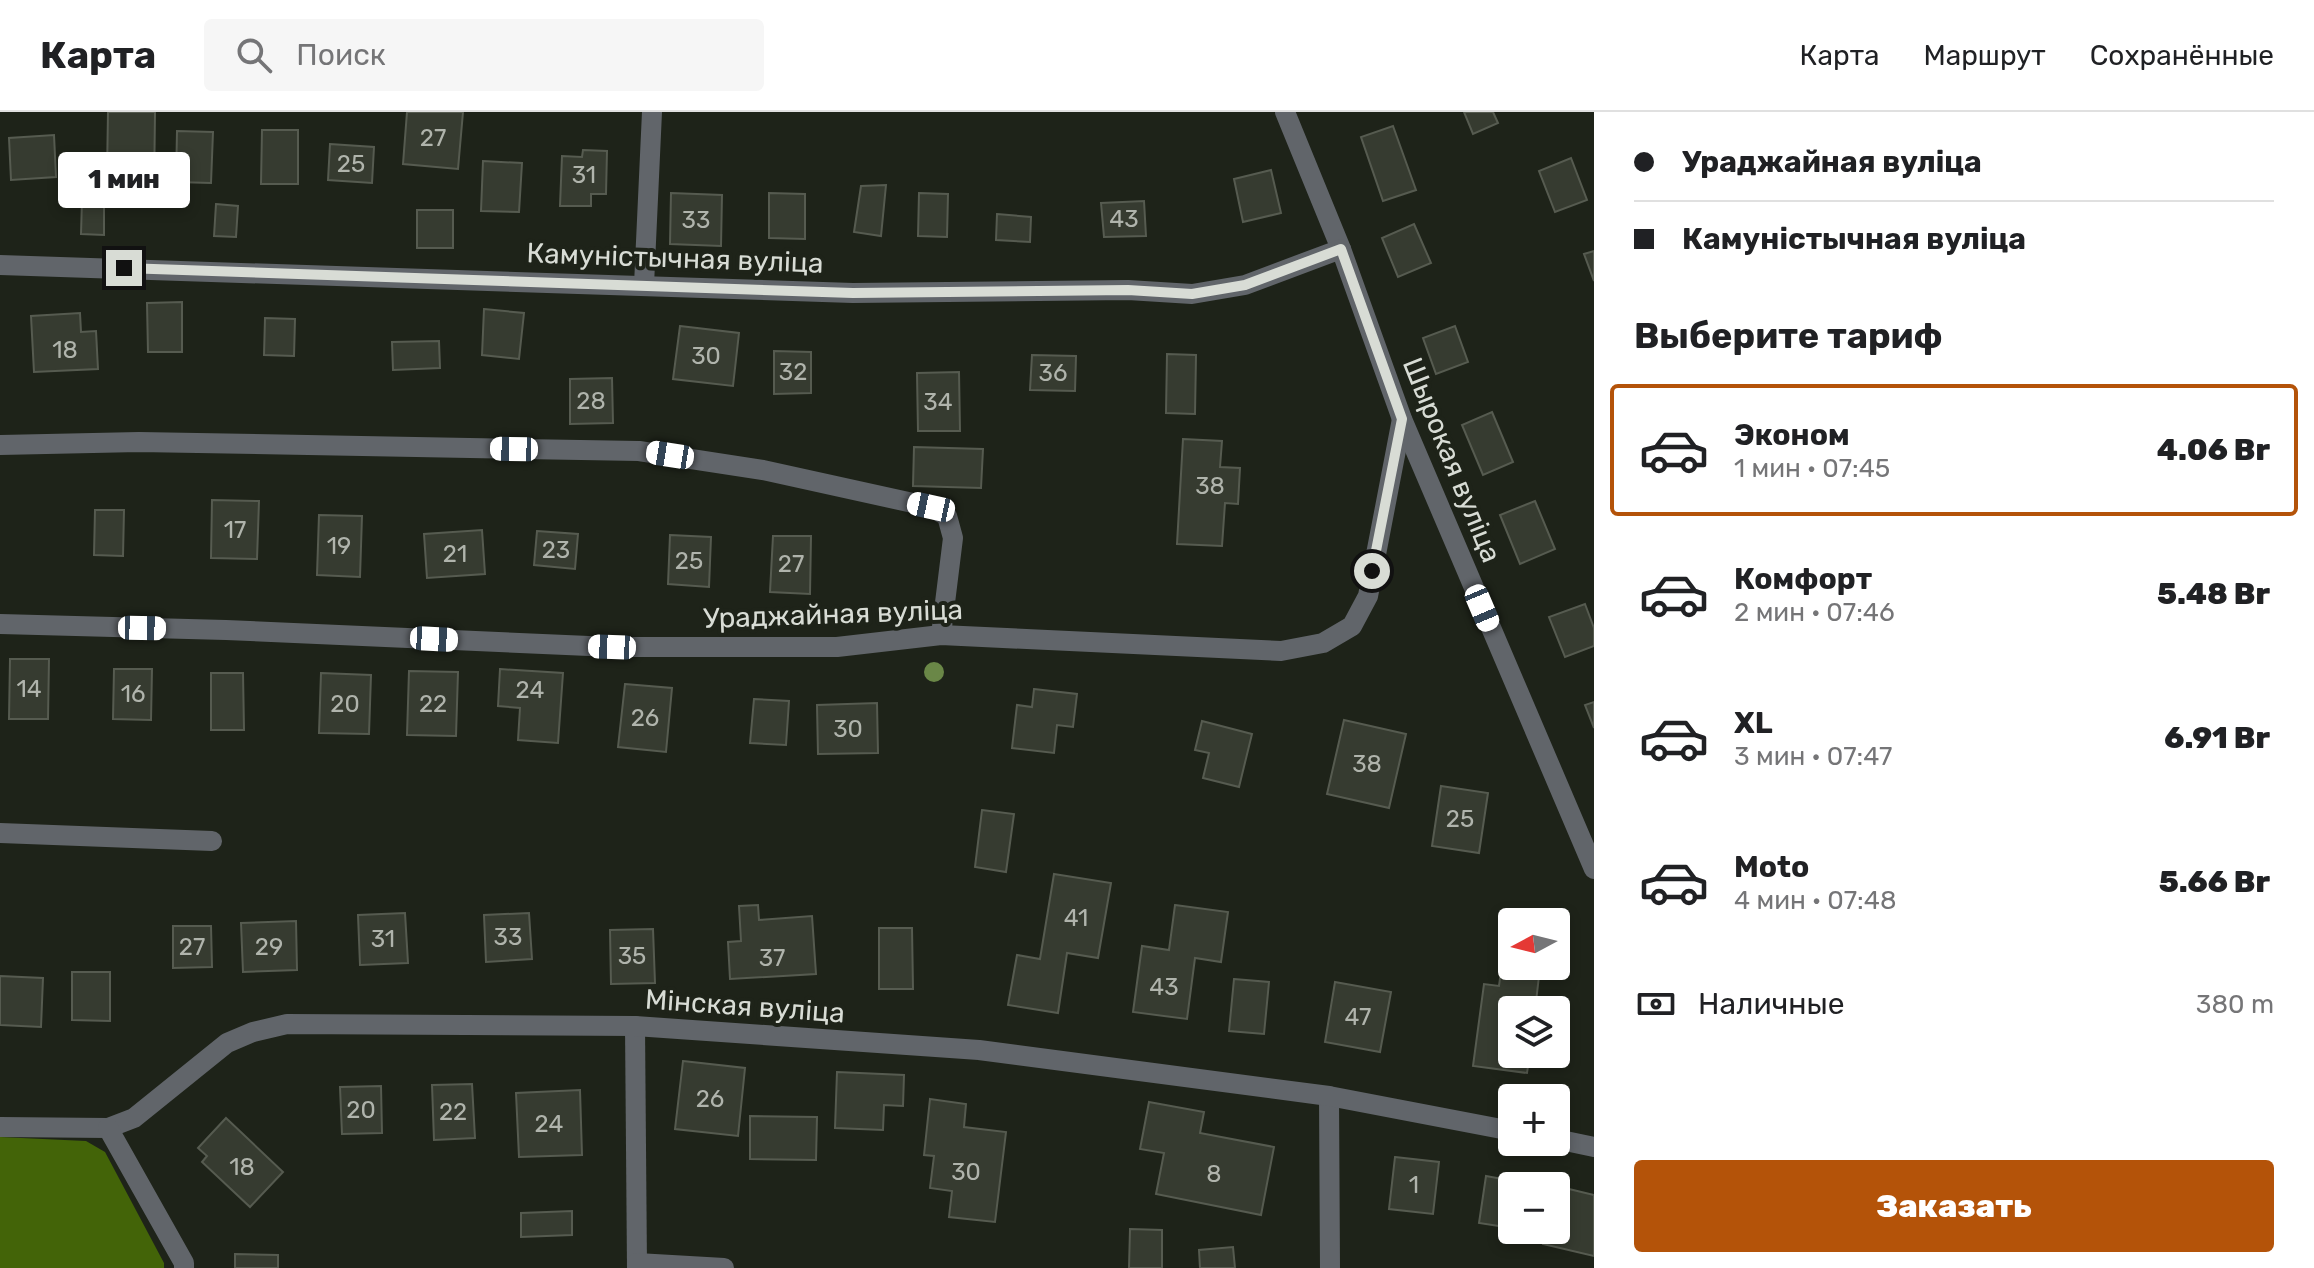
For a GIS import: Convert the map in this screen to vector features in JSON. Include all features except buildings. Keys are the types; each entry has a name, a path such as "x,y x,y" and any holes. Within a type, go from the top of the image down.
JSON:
{"street":[{"path":"644,285 652,112"},
{"name":"Шырокая вуліца","path":"1285,112 1341,249 1402,419 1594,869"},
{"name":"Камуністычная вуліца","path":"0,265 853,293 1128,290 1192,294 1245,285 1341,249"},
{"name":"Ураджайная вуліца","path":"0,624 627,647 837,647 941,635 1281,651 1323,643 1352,626 1368,596 1402,419"},
{"path":"0,445 139,442 639,451 763,470 931,507 947,516 953,538 941,635"},
{"path":"0,833 212,841"},
{"name":"Мінская вуліца","path":"0,1127 108,1128 134,1118 227,1043 253,1032 287,1024 635,1026 979,1050 1329,1096 1498,1128"},
{"path":"635,1026 637,1265 724,1268"},
{"path":"1329,1096 1330,1268"},
{"path":"108,1128 184,1268"},
{"path":"1570,1142 1594,1147"}],"green space":[{"path":"0,1137 86,1141 105,1152 164,1268 0,1268"}],"route":[{"path":"124,268 853,293 1128,290 1192,294 1245,285 1341,249 1402,419 1372,571"}]}
